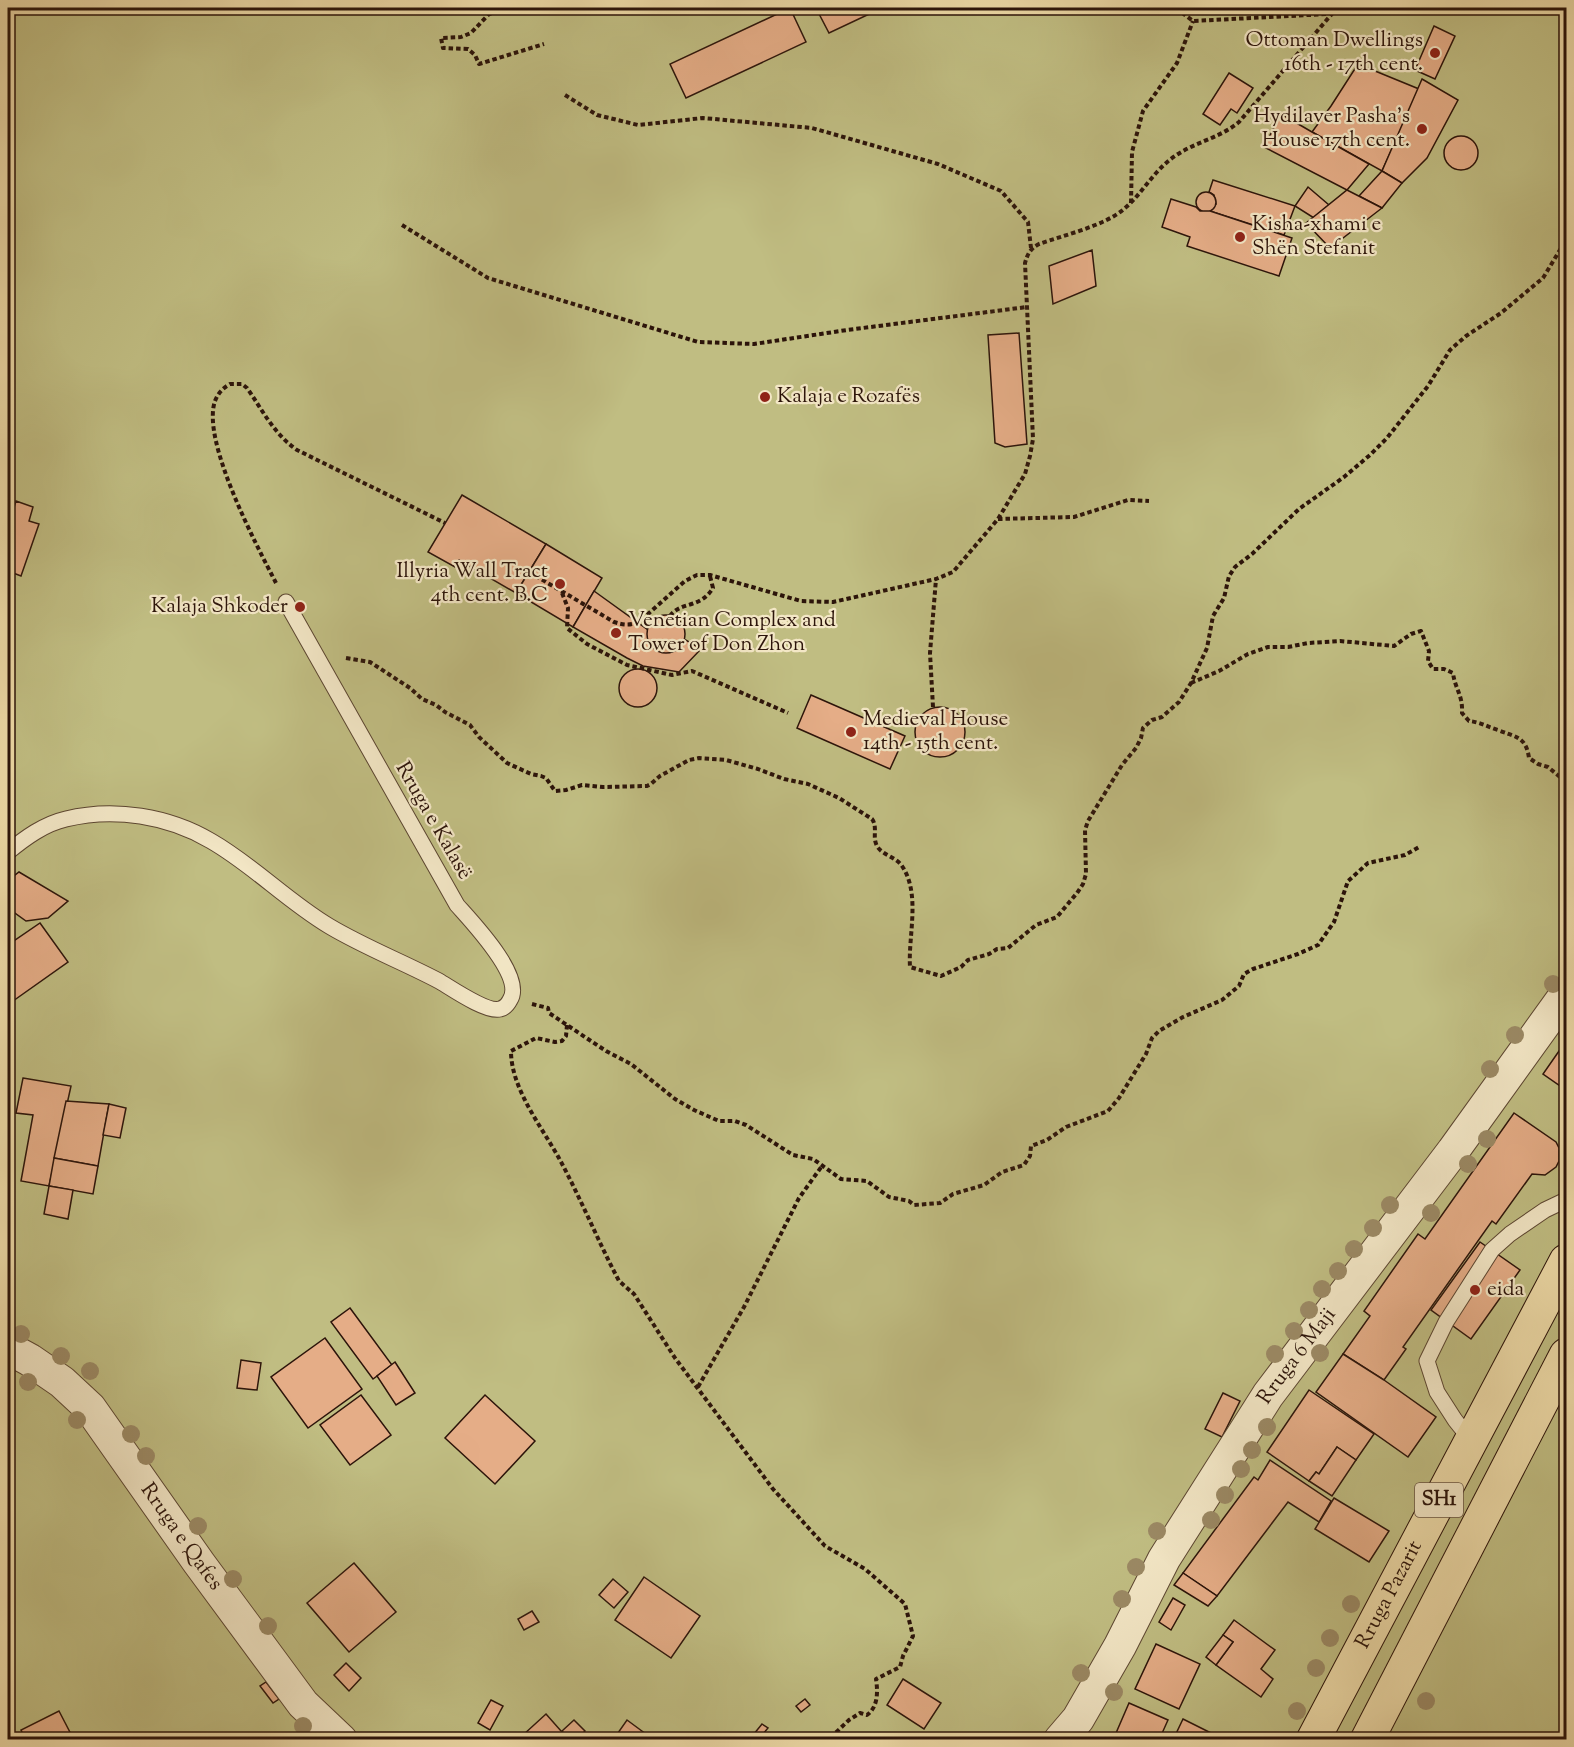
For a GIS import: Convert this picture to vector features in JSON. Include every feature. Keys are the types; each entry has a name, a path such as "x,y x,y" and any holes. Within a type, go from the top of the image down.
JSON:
{"main road":[{"name":"Rruga Pazarit","path":"1313,1740 1566,1262"},
{"name":"SH1","path":"1367,1740 1566,1355"}],"street":[{"name":"Rruga 6 Maji","path":"1060,1740 1078,1719 1120,1646 1164,1559 1268,1395 1453,1151 1566,994"},
{"name":"Rruga e Qafes","path":"8,1348 62,1382 90,1408 199,1563 303,1704 342,1740"}],"lane":[{"name":"Rruga e Kalasë","path":"286,602 457,905 492,945 512,985 512,998"},
{"path":"8,852 26,837 42,828 65,819 84,816 129,815 182,826 212,841 330,927 423,973 486,1008 500,1009 512,998"},
{"path":"1471,1440 1437,1392 1427,1362 1446,1322 1492,1250 1510,1234 1545,1210 1566,1200"}],"path":[{"path":"513,8 489,14 471,33 461,37 441,38 443,48 468,49 475,55 479,64 544,44"},
{"path":"1176,8 1193,21 1329,14"},
{"path":"1031,248 1122,211 1162,165 1188,148 1228,131 1239,122 1329,14 1337,8"},
{"path":"1131,203 1132,152 1143,111 1177,63 1193,21"},
{"path":"529,572 614,622 624,625 632,625 646,616 685,581 697,575 710,575 801,601 833,602 936,579 953,572 998,519 1025,474 1032,448 1025,263 1031,248 1028,222 1000,191 938,164 812,129 703,118 638,125 597,115 565,95"},
{"path":"402,225 488,278 698,342 754,344 1027,307"},
{"path":"315,655 370,662 398,679 422,699 470,724 479,737 507,763 541,776 555,791 582,785 646,786 684,762 694,759 710,759 742,764 784,779 808,784 839,798 872,819 875,823 876,844 901,864 912,884 913,932 910,967 941,976 961,967 968,960 989,954 997,949 1008,948 1036,925 1057,917 1083,884 1086,874 1085,830 1093,811 1106,794 1128,755 1136,748 1143,728 1152,720 1162,717 1179,702 1191,683 1207,648 1213,616 1224,598 1229,576 1235,567 1252,554 1299,508 1344,477 1370,455 1387,438 1428,386 1450,350 1466,336 1501,313 1543,278 1566,240"},
{"path":"286,602 237,505 220,453 213,409 219,394 230,384 242,384 247,388 270,425 297,450 445,523"},
{"path":"998,519 1074,517 1128,500 1149,501"},
{"path":"670,616 674,611 707,598 713,588 710,575"},
{"path":"933,707 930,653 936,579"},
{"path":"561,591 568,608 567,628 594,648 627,665 672,675 692,671 788,713"},
{"path":"1191,683 1219,671 1248,654 1268,647 1340,641 1394,646 1410,634 1421,631 1429,651 1428,661 1433,669 1444,669 1453,673 1454,683 1460,691 1462,713 1469,721 1480,722 1520,738 1527,747 1529,758 1548,767 1566,782"},
{"path":"512,998 548,1008 549,1013 606,1051 631,1064 675,1099 694,1110 718,1121 735,1121 746,1125 793,1155 813,1159 841,1179 867,1181 889,1197 909,1201 919,1206 940,1203 953,1194 984,1185 1002,1172 1024,1165 1030,1156 1031,1146 1047,1140 1066,1127 1104,1114 1112,1107 1146,1054 1152,1038 1159,1031 1183,1017 1222,1000 1239,986 1245,974 1253,969 1318,945 1334,922 1348,881 1368,863 1405,855 1419,847"},
{"path":"567,1025 566,1036 562,1041 531,1039 511,1051 511,1063 527,1105 560,1160 619,1281 634,1294 675,1358 773,1489 825,1546 865,1569 905,1604 913,1635 900,1667 876,1679 878,1690 872,1712 867,1715 860,1713 828,1740"},
{"path":"698,1387 736,1321 799,1198 822,1166"}],"shaded area":[{"path":"8,8 1566,8 1566,1739 8,1740"}],"building":[{"path":"790,8 806,42 686,98 670,64"},
{"path":"816,8 882,8 829,33"},
{"name":"Ottoman Dwellings 16th - 17th cent.","path":"1434,26 1455,36 1435,79 1415,70"},
{"path":"1358,64 1419,89 1382,171 1312,132"},
{"path":"1229,73 1253,88 1237,113 1231,109 1220,125 1203,114"},
{"name":"Hydilaver Pasha's House 17th cent.","path":"1422,79 1458,100 1427,158 1402,183 1382,171"},
{"path":"1281,114 1369,164 1347,190 1264,147"},
{"path":"1461,136 1473,141 1478,153 1473,165 1461,170 1449,165 1444,153 1449,141"},
{"path":"1382,171 1402,183 1382,208 1359,196"},
{"path":"1213,180 1295,206 1284,235 1210,211 1216,204 1214,195 1209,192"},
{"path":"1308,187 1329,205 1314,218 1295,206"},
{"path":"1347,190 1382,208 1330,248 1306,223"},
{"path":"1202,192 1210,192 1216,198 1216,206 1210,212 1202,212 1196,206 1196,198"},
{"name":"Kisha-xhami e Shën Stefanit","path":"1171,199 1196,207 1200,211 1210,211 1292,238 1279,276 1187,246 1190,237 1162,227"},
{"path":"1092,250 1096,286 1053,304 1049,266"},
{"path":"1019,333 1027,444 1005,447 995,443 988,335"},
{"path":"462,495 546,544 516,593 459,560 455,567 428,552"},
{"path":"16,501 33,507 29,521 39,524 21,576 8,571 8,527"},
{"name":"Illyria Wall Tract 4th cent. B.C","path":"546,544 602,578 573,627 516,593"},
{"name":"Venetian Complex and Tower of Don Zhon","path":"594,591 648,630 650,645 657,651 672,652 684,639 701,649 679,672 643,666 627,658 573,627"},
{"path":"666,615 679,621 685,634 679,647 666,653 653,647 647,634 653,621"},
{"path":"638,669 651,675 657,688 651,701 638,707 625,701 619,688 625,675"},
{"name":"Medieval House 14th - 15th cent.","path":"811,695 905,736 890,769 797,728"},
{"path":"935,707 945,707 958,714 965,727 965,737 958,750 945,757 935,757 926,753 919,746 915,737 915,727 919,718 926,711"},
{"path":"19,872 68,901 48,918 26,921 8,908 8,884 10,879"},
{"path":"40,923 68,962 13,1001 8,993 8,945"},
{"path":"1566,1041 1566,1090 1543,1074"},
{"path":"23,1078 71,1086 49,1186 21,1181 33,1115 16,1113"},
{"path":"66,1101 109,1104 98,1166 54,1158"},
{"path":"109,1104 126,1108 120,1138 103,1135"},
{"path":"1514,1113 1556,1142 1559,1148 1559,1161 1556,1167 1545,1175 1532,1174 1496,1224 1492,1221 1403,1347 1406,1349 1384,1380 1343,1354 1370,1316 1364,1311 1418,1234 1425,1239"},
{"path":"54,1158 98,1166 93,1194 49,1186"},
{"path":"49,1186 73,1190 68,1219 44,1214"},
{"name":"eida","path":"1480,1242 1520,1270 1471,1339 1431,1310"},
{"path":"350,1308 392,1365 373,1379 331,1322"},
{"path":"325,1338 362,1389 308,1428 271,1377"},
{"path":"1343,1354 1436,1417 1408,1457 1316,1392"},
{"path":"241,1360 261,1363 257,1390 237,1388"},
{"path":"395,1362 415,1393 396,1405 377,1376"},
{"path":"1309,1390 1374,1434 1356,1460 1337,1447 1319,1474 1316,1472 1309,1481 1267,1452"},
{"path":"1223,1393 1240,1401 1222,1437 1205,1429"},
{"path":"361,1395 391,1435 350,1465 320,1425"},
{"path":"485,1395 535,1441 495,1484 445,1438"},
{"path":"1337,1447 1356,1460 1332,1496 1309,1481 1316,1472 1319,1474"},
{"path":"1270,1460 1331,1501 1319,1522 1288,1502 1217,1596 1183,1573 1254,1477 1258,1480"},
{"path":"1334,1498 1389,1531 1369,1562 1315,1529"},
{"path":"354,1563 396,1612 349,1652 307,1603"},
{"path":"1183,1573 1217,1596 1208,1606 1174,1585"},
{"path":"644,1577 700,1616 671,1658 615,1620"},
{"path":"613,1579 628,1592 614,1608 599,1595"},
{"path":"1173,1598 1185,1605 1171,1630 1159,1622"},
{"path":"532,1611 539,1622 524,1630 518,1619"},
{"path":"1234,1620 1275,1650 1261,1669 1273,1679 1261,1697 1216,1665 1233,1642 1223,1635"},
{"path":"1223,1635 1233,1642 1216,1665 1206,1657"},
{"path":"1156,1644 1200,1664 1179,1709 1135,1689"},
{"path":"346,1663 361,1678 349,1691 334,1675"},
{"path":"903,1679 941,1703 924,1729 887,1705"},
{"path":"266,1682 279,1699 273,1703 260,1686"},
{"path":"805,1699 810,1705 801,1712 796,1706"},
{"path":"491,1700 503,1706 490,1730 478,1723"},
{"path":"1129,1703 1168,1720 1159,1740 1113,1740"},
{"path":"59,1711 74,1740 26,1740 21,1730"},
{"path":"546,1714 569,1740 527,1740 523,1735"},
{"path":"1183,1719 1225,1740 1173,1740"},
{"path":"574,1720 585,1731 576,1740 570,1740 562,1731"},
{"path":"627,1720 654,1740 613,1740"},
{"path":"762,1724 768,1728 758,1740 749,1740"}],"place":[{"name":"Ottoman Dwellings 16th - 17th cent.","path":"1435,53"},
{"name":"Hydilaver Pasha's House 17th cent.","path":"1422,129"},
{"name":"Kisha-xhami e Shën Stefanit","path":"1240,237"},
{"name":"Kalaja e Rozafës","path":"765,397"},
{"name":"Illyria Wall Tract 4th cent. B.C","path":"560,584"},
{"name":"Kalaja Shkoder","path":"300,607"},
{"name":"Venetian Complex and Tower of Don Zhon","path":"616,633"},
{"name":"Medieval House 14th - 15th cent.","path":"851,732"},
{"name":"eida","path":"1475,1290"}]}
